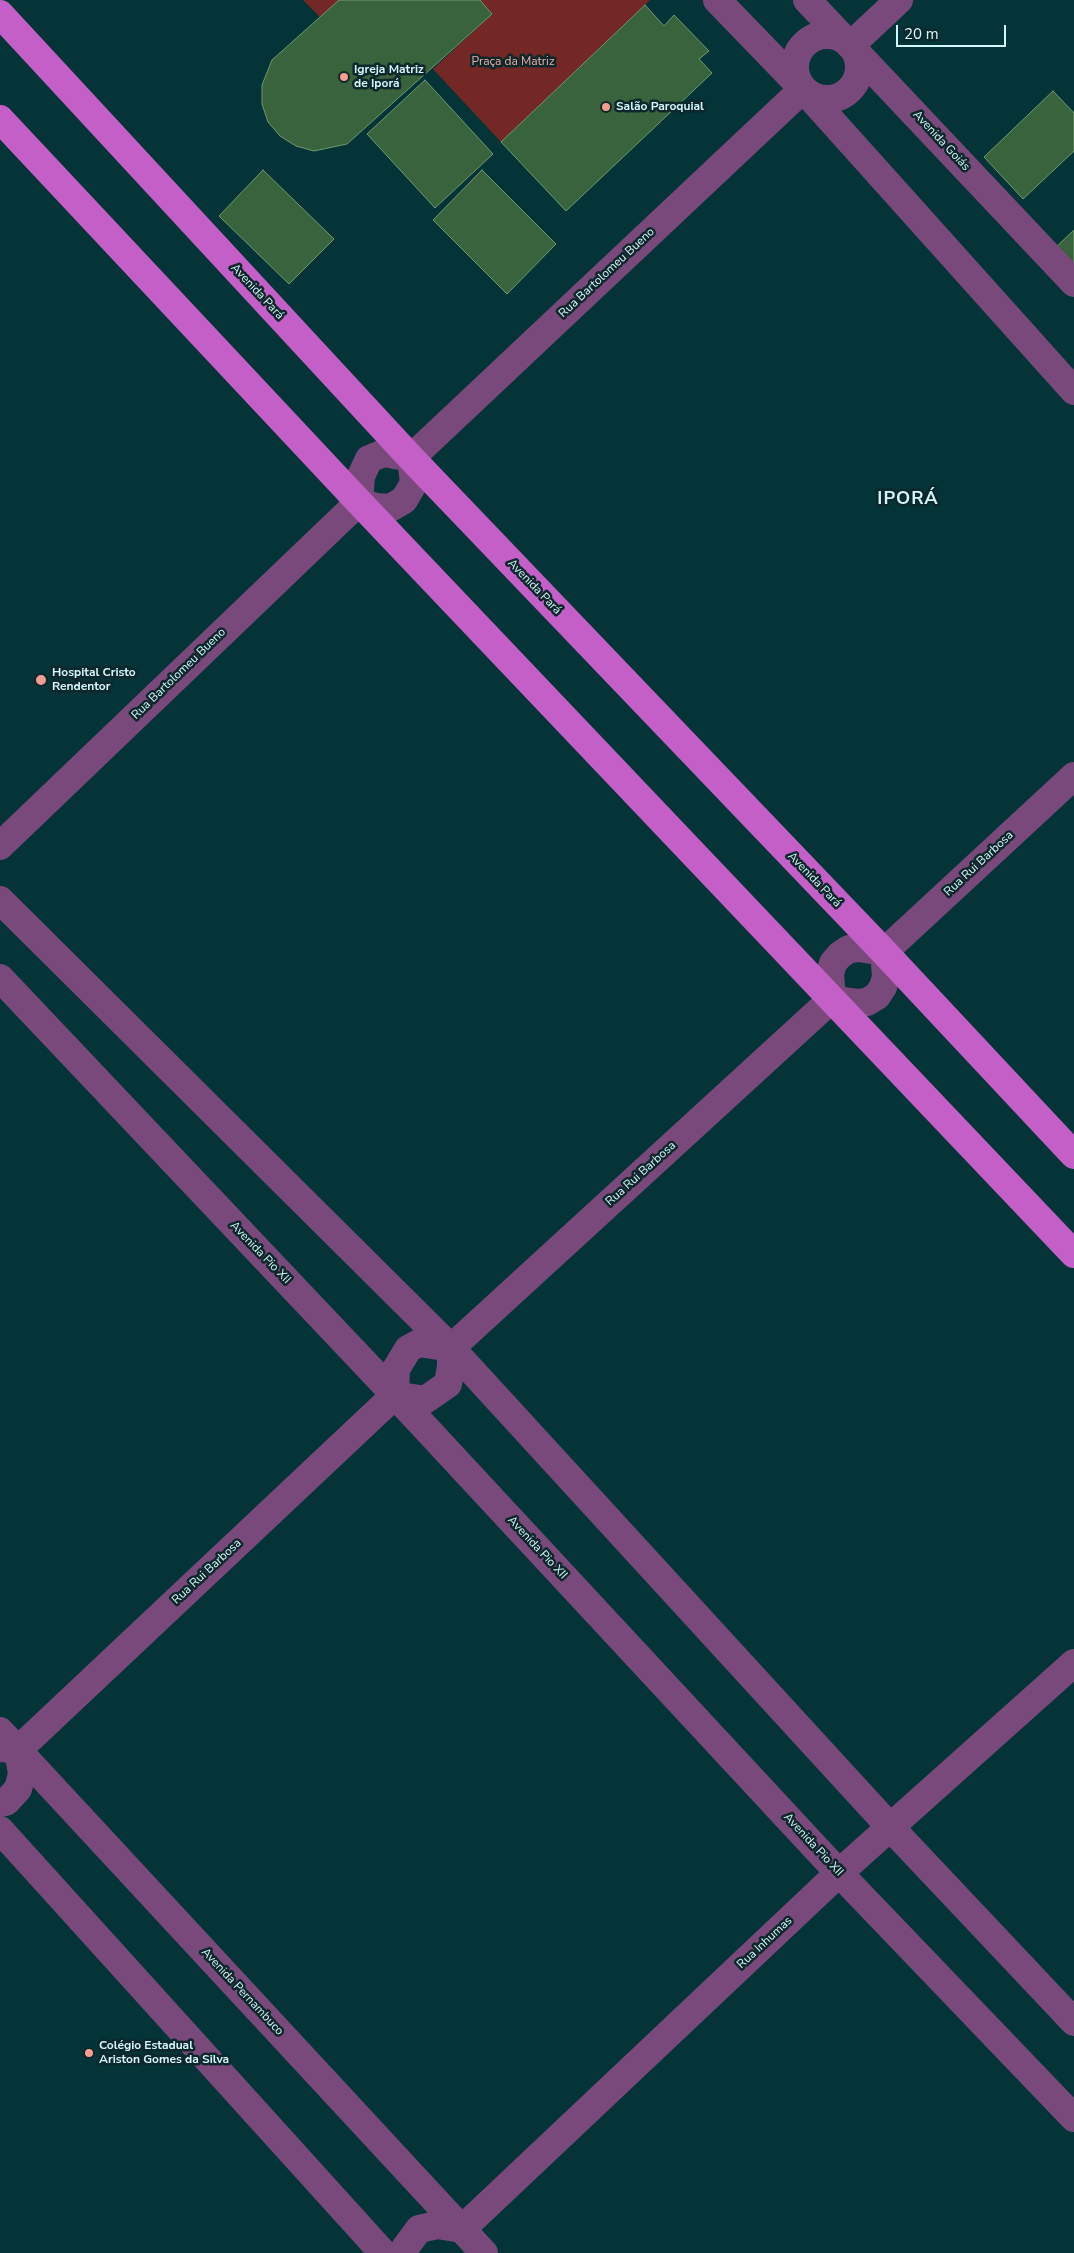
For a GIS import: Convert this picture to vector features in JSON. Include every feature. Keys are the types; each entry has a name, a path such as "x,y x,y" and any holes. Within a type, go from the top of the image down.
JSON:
{"main road":[{"name":"Avenida Pará","path":"0,14 411,458 884,952 1074,1155"},
{"path":"0,119 359,502 1074,1254"}],"street":[{"path":"716,0 803,89 810,96 830,100 848,92 855,84 859,69 856,54 850,45 842,38 820,35 801,47 796,57 794,68 797,79 803,89 1074,391"},
{"name":"Avenida Goiás","path":"807,0 1074,283"},
{"path":"850,45 899,0"},
{"name":"Rua Bartolomeu Bueno","path":"411,458 803,89"},
{"path":"384,453 411,458 414,483 404,500 390,508 376,507 359,502 361,476 370,459 384,453"},
{"name":"Rua Bartolomeu Bueno","path":"0,846 359,502"},
{"name":"Rua Rui Barbosa","path":"884,952 1074,776"},
{"path":"0,900 451,1348 892,1828 1074,2022"},
{"path":"859,948 884,952 886,977 883,988 876,996 867,1002 857,1003 832,999 830,974 833,963 840,955 849,949 859,948"},
{"name":"Avenida Pio XII","path":"0,978 395,1395 839,1873 1074,2118"},
{"name":"Rua Rui Barbosa","path":"451,1348 832,999"},
{"path":"419,1343 451,1348 448,1384 424,1400 395,1395 396,1370 408,1349 419,1343"},
{"name":"Rua Rui Barbosa","path":"6,1743 395,1395"},
{"name":"Rua Inhumas","path":"462,2241 839,1873 892,1828 1074,1663"},
{"path":"0,1803 6,1802 18,1790 22,1774 6,1743"},
{"name":"Avenida Pernambuco","path":"6,1743 462,2241 484,2253"},
{"path":"0,1830 383,2253"},
{"path":"405,2253 405,2248 419,2229 437,2225 462,2241"}],"green space":[{"path":"303,0 339,0 320,17"},
{"name":"Praça da Matriz","path":"480,0 650,0 501,142 433,69 492,14"}],"building":[{"name":"Igreja Matriz de Iporá","path":"339,0 480,0 492,14 347,144 314,151 296,146 280,136 268,122 262,104 262,85 272,60"},
{"name":"Salão Paroquial","path":"645,5 664,26 674,15 709,51 699,59 712,73 566,211 501,142"},
{"path":"425,80 493,154 435,208 367,134"},
{"path":"1053,91 1074,113 1074,151 1023,199 984,157"},
{"path":"263,170 334,239 289,284 219,216"},
{"path":"482,170 556,244 507,294 433,220"},
{"path":"1074,230 1074,268 1055,248"}],"place":[{"name":"Igreja Matriz de Iporá","path":"344,77"},
{"name":"Salão Paroquial","path":"606,107"},
{"name":"Hospital Cristo Rendentor","path":"41,680"},
{"name":"Colégio Estadual Ariston Gomes da Silva","path":"89,2053"}],"district":[{"name":"IPORÁ","path":"908,500"}]}
